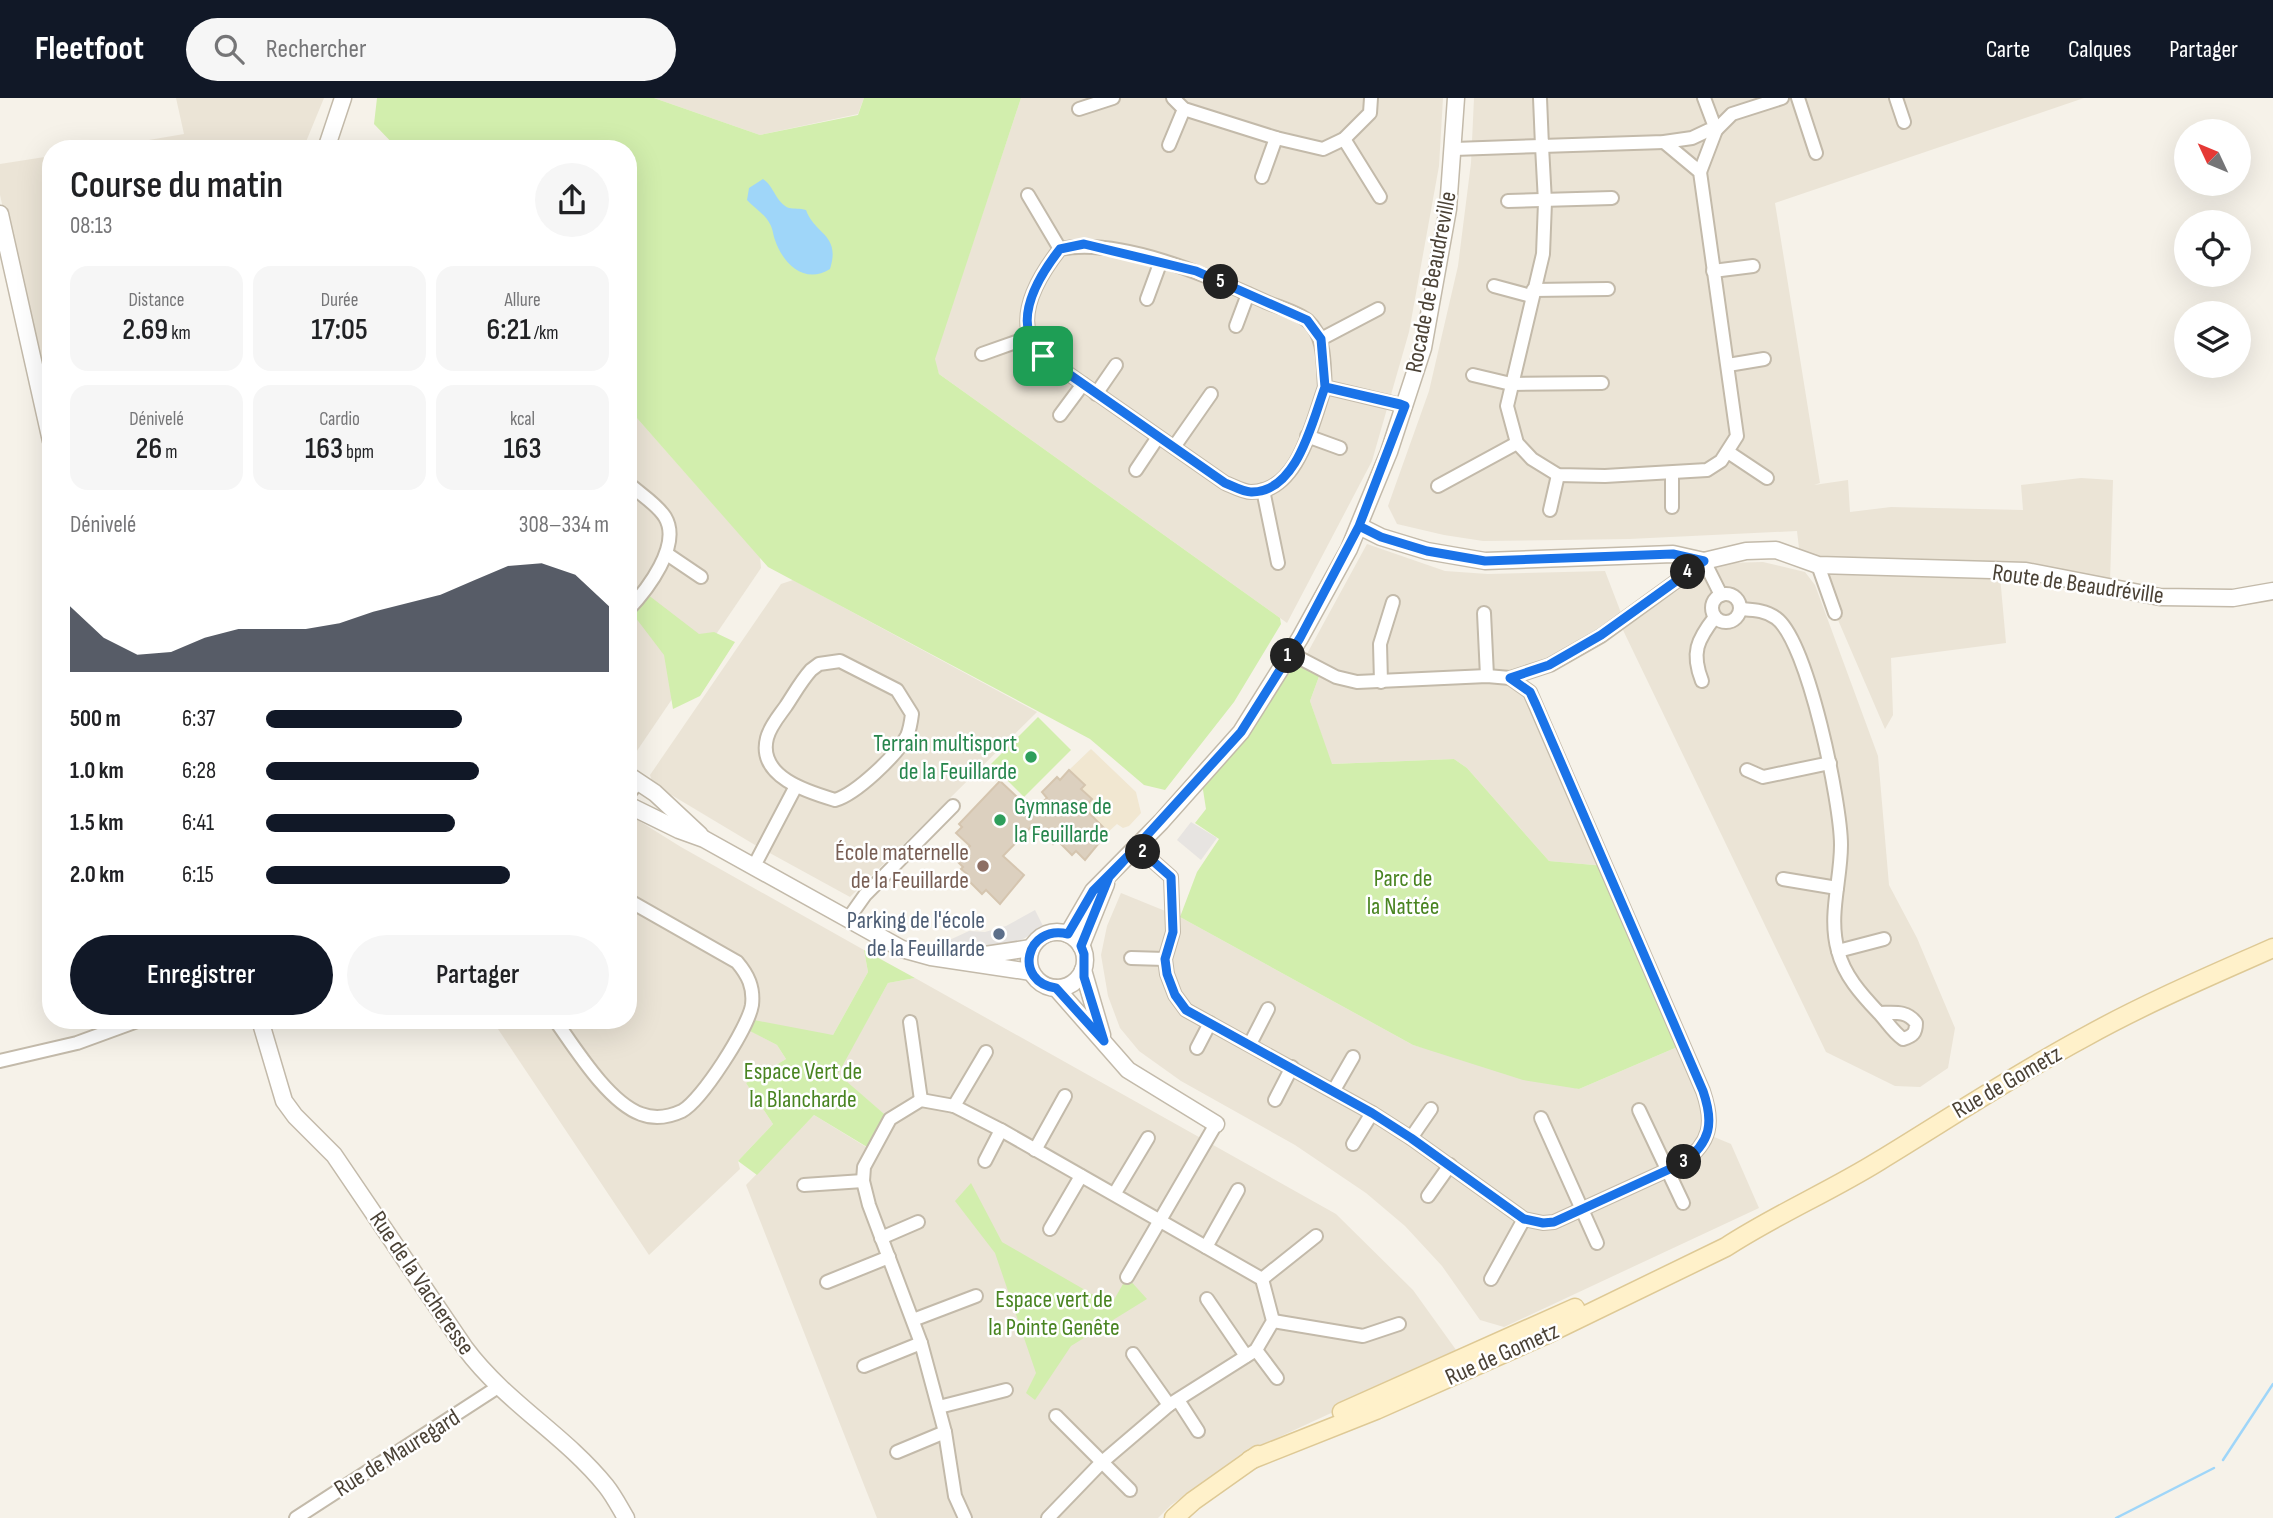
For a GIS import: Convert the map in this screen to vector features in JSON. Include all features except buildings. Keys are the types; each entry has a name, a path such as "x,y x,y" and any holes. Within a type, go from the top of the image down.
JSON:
{"main road":[{"name":"Rue de Gometz","path":"1174,1518 1250,1460 1443,1373 1616,1301 1726,1247 1750,1231 1880,1161 1993,1089 2087,1035 2175,991 2273,948"}],"street":[{"path":"329,140 343,98"},
{"path":"1079,108 1113,98"},
{"path":"1172,98 1184,108 1276,138 1323,149 1344,139 1370,113 1371,98"},
{"name":"Rocade de Beaudreville","path":"1068,934 1093,891 1137,847 1241,732 1329,587 1359,526 1405,406 1430,316 1448,209 1456,98"},
{"path":"1540,98 1545,202 1543,254 1507,407 1517,443 1532,459 1558,474 1707,470 1728,452 1737,436 1700,172 1716,130 1732,114 1782,98"},
{"path":"1704,98 1716,130"},
{"path":"1798,98 1816,153"},
{"path":"1896,98 1904,122"},
{"path":"1168,145 1184,108"},
{"path":"1454,149 1664,142 1692,138 1709,130 1716,130"},
{"path":"1262,177 1276,138"},
{"path":"1344,139 1380,197"},
{"path":"1664,142 1700,172"},
{"path":"1028,195 1060,249"},
{"path":"1508,201 1612,198"},
{"path":"0,214 42,401"},
{"path":"1084,244 1161,261 1196,271 1307,320 1321,339 1325,387 1298,458 1278,485 1249,493 1225,483 1043,356 1030,337 1027,314 1042,272 1060,249 1084,244"},
{"path":"1147,299 1161,261"},
{"path":"1713,271 1753,266"},
{"path":"1494,286 1532,293 1608,289"},
{"path":"1236,326 1248,294"},
{"path":"1321,339 1378,309"},
{"path":"982,354 1030,337"},
{"path":"1728,365 1764,359"},
{"path":"1096,394 1116,365"},
{"path":"1473,375 1511,384 1602,383"},
{"path":"1060,415 1083,384"},
{"path":"1325,387 1405,406"},
{"path":"1174,447 1211,394"},
{"path":"1307,436 1340,448"},
{"path":"1136,470 1158,437"},
{"path":"1438,486 1517,443"},
{"path":"1728,452 1767,478"},
{"path":"1672,473 1672,508"},
{"path":"1550,510 1558,474"},
{"path":"637,491 665,516 671,535 667,554 637,597"},
{"path":"1263,491 1278,562"},
{"path":"1359,526 1381,537 1427,551 1485,561 1673,554 1704,561"},
{"name":"Route de Beaudréville","path":"1704,561 1746,551 1766,550 1800,557 1818,565 2026,572 2160,597 2233,598 2273,591"},
{"path":"667,554 701,577"},
{"path":"1704,561 1721,595"},
{"path":"1290,653 1336,677 1357,682 1487,676 1510,678 1549,665 1601,635 1704,561"},
{"path":"1818,565 1835,613"},
{"path":"1715,617 1728,622 1736,618 1740,610 1735,597 1721,595"},
{"path":"1702,681 1696,664 1698,647 1701,635 1715,617 1713,604 1721,595"},
{"path":"1381,682 1380,644 1393,601"},
{"path":"1740,610 1763,611 1777,619 1788,633 1806,677 1830,763 1840,833 1833,919 1838,951 1864,1000 1879,1013"},
{"path":"1484,613 1487,676"},
{"path":"840,661 897,690 912,714 906,738 855,791 835,800 796,786 768,762 766,745 771,728 811,670 819,664 840,661"},
{"path":"1137,847 1171,877 1173,932 1165,959 1175,995 1186,1010 1372,1113 1524,1219 1554,1222 1583,1209 1667,1170 1696,1153 1710,1125 1709,1109 1530,692 1510,678"},
{"path":"1747,770 1763,776 1830,763"},
{"path":"754,866 796,786"},
{"path":"637,788 704,839"},
{"path":"848,919 866,895 953,806"},
{"path":"637,810 669,826 704,839 902,948 948,960 1031,972"},
{"name":"Rocade de Beaudreville","path":"1081,946 1109,877"},
{"path":"1783,879 1837,888"},
{"path":"561,1029 583,1060 619,1100 641,1114 655,1117 669,1116 694,1101 748,1020 752,987 747,973 737,962 637,905"},
{"path":"1051,933 1068,934 1081,946 1085,962 1073,984 1056,988 1041,984 1031,972 1031,948 1036,941 1051,933"},
{"path":"1838,951 1884,939"},
{"path":"948,960 1031,948"},
{"path":"1131,958 1165,959"},
{"path":"1083,970 1104,1041"},
{"path":"1056,988 1128,1070 1216,1124 1126,1277"},
{"path":"1250,1044 1268,1009"},
{"path":"910,1022 921,1100"},
{"path":"1197,1048 1210,1023"},
{"path":"0,1061 77,1043 115,1029"},
{"name":"Rue de la Vacheresse","path":"263,1029 284,1101 295,1116 334,1155 465,1348 486,1376 572,1450 607,1487 626,1518"},
{"path":"954,1106 986,1052"},
{"path":"1334,1090 1353,1056"},
{"path":"1275,1100 1292,1067"},
{"path":"1034,1150 1065,1096"},
{"path":"962,1517 955,1496 945,1432 921,1343 881,1238 863,1181 864,1167 890,1119 921,1100 954,1106 1001,1130 1262,1279 1273,1321 1251,1353 1174,1402 1101,1463 1048,1518"},
{"path":"1411,1138 1431,1109"},
{"path":"1639,1110 1683,1203"},
{"path":"1353,1144 1372,1113"},
{"path":"1541,1118 1597,1243"},
{"path":"985,1161 1001,1130"},
{"path":"1115,1194 1148,1138"},
{"path":"1428,1196 1450,1165"},
{"path":"1050,1229 1081,1176"},
{"path":"804,1185 863,1181"},
{"path":"1206,1247 1238,1190"},
{"path":"1491,1279 1524,1219"},
{"path":"881,1238 918,1222"},
{"path":"1262,1279 1316,1236"},
{"path":"827,1282 889,1257"},
{"path":"913,1320 976,1297"},
{"path":"1207,1299 1251,1353 1277,1378"},
{"path":"1273,1321 1363,1336 1399,1324"},
{"path":"864,1366 921,1343"},
{"path":"1133,1354 1198,1431"},
{"name":"Rue de Mauregard","path":"296,1518 498,1387"},
{"path":"939,1407 1006,1390"},
{"path":"1056,1416 1130,1490"},
{"path":"897,1452 945,1432"}],"shaded area":[{"path":"176,98 324,98 307,140 149,140 184,134"},
{"path":"654,98 864,98 858,114 760,135"},
{"path":"1021,98 1443,98 1439,166 1409,332 1372,461 1287,623 939,374 934,359"},
{"path":"1474,98 2084,98 1775,203 1820,483 1814,485 1848,480 1850,512 1891,507 2023,510 2021,485 2081,478 2113,480 2110,583 2000,576 2006,643 1891,658 1893,715 1885,729 1835,613 1818,565 1800,557 1797,531 1629,539 1483,541 1397,524 1388,506 1429,391 1458,266 1471,163"},
{"path":"42,157 42,379 0,195 0,164"},
{"path":"637,418 760,557 761,568 637,751"},
{"path":"1367,544 1445,571 1488,574 1605,571 1623,618 1601,636 1512,677 1522,684 1605,866 1549,861 1467,768 1454,759 1331,764 1310,701 1321,671 1303,661"},
{"path":"1763,562 1805,572 1815,585 1878,756 1889,885 1917,938 1955,1028 1948,1068 1920,1087 1895,1086 1826,1052 1622,628 1696,578 1724,563"},
{"path":"793,580 1037,712 850,897 755,845 653,784 650,775 781,584"},
{"path":"1091,749 1136,792 1141,813 1129,826 1123,828 1117,824 1108,832 1093,818 1078,814 1092,799 1084,791 1080,796 1077,793 1084,785 1069,770"},
{"path":"637,820 864,950 868,972 833,1035 749,1030 777,1045 786,1059 746,1083 773,1124 738,1161 740,1169 649,1255 498,1029 637,1029"},
{"path":"1191,822 1217,838 1201,860 1177,840"},
{"path":"1121,893 1180,917 1413,1045 1579,1089 1682,1045 1703,1091 1707,1134 1731,1144 1759,1208 1504,1327 1480,1320 1442,1266 1405,1226 1366,1193 1295,1145 1181,1081 1139,1051 1120,1028 1108,996 1101,955 1107,926"},
{"name":"Parking de l'école de la Feuillarde","path":"1035,910 1044,928 1011,945 967,955 932,948 969,931 985,932 1006,926"},
{"path":"915,978 1336,1214 1413,1290 1459,1354 1249,1451 1171,1505 1158,1518 877,1518 746,1185 814,1115 871,1150 890,1119 837,1074 888,983"}],"green space":[{"path":"377,98 654,98 760,135 858,115 864,98 1021,98 935,359 939,374 1280,618 1281,624 1234,702 1165,790 1144,785 1090,739 768,567 637,418 637,140 389,140 374,124"},
{"path":"643,591 699,634 714,632 735,642 700,696 673,709 664,655 637,620 637,599"},
{"name":"Parc de la Nattée","path":"1290,653 1321,671 1310,701 1332,764 1454,759 1467,768 1549,861 1605,866 1682,1045 1579,1089 1523,1080 1413,1045 1180,917 1197,872 1219,839 1195,823 1206,809 1201,777"},
{"name":"Terrain multisport de la Feuillarde","path":"1038,717 1071,750 1024,797 991,764"},
{"name":"Espace Vert de la Blancharde","path":"864,950 915,978 888,983 838,1074 890,1119 872,1150 814,1115 757,1175 738,1161 773,1124 746,1083 786,1059 777,1045 748,1030 754,1020 833,1035 868,972"},
{"name":"Espace vert de la Pointe Genête","path":"971,1183 1002,1242 1111,1305 1127,1277 1147,1299 1071,1346 1035,1400 1026,1393 1036,1373 995,1253 955,1201"}],"water":[{"path":"763,179 785,206 806,210 826,236 832,249 830,269 812,275 804,273 796,270 783,257 768,220 747,200 749,188"}],"waterway":[{"path":"2223,1460 2273,1384"},
{"path":"2116,1518 2214,1468"}],"place":[{"name":"Terrain multisport de la Feuillarde","path":"1031,757"},
{"name":"Gymnase de la Feuillarde","path":"1000,820"},
{"name":"École maternelle de la Feuillarde","path":"983,866"},
{"name":"Parking de l'école de la Feuillarde","path":"999,934"}],"route":[{"path":"1043,356 1030,337 1027,314 1042,272 1060,249 1084,244 1196,271 1307,320 1321,339 1325,387 1400,404 1405,406 1359,526 1381,537 1427,551 1485,561 1673,554 1704,561 1601,635 1549,665 1510,678 1530,692 1703,1091 1709,1109 1710,1125 1696,1153 1683,1163 1554,1222 1524,1219 1372,1113 1186,1010 1175,995 1165,959 1173,932 1171,877 1137,847 1109,877 1093,891 1068,934 1051,933 1036,941 1029,956 1031,972 1035,978 1041,984 1056,988 1104,1041 1084,977 1085,962 1081,946 1109,877 1241,732 1300,638 1349,549 1405,406 1325,387 1298,458 1278,485 1249,493 1225,483 1043,356"}]}
